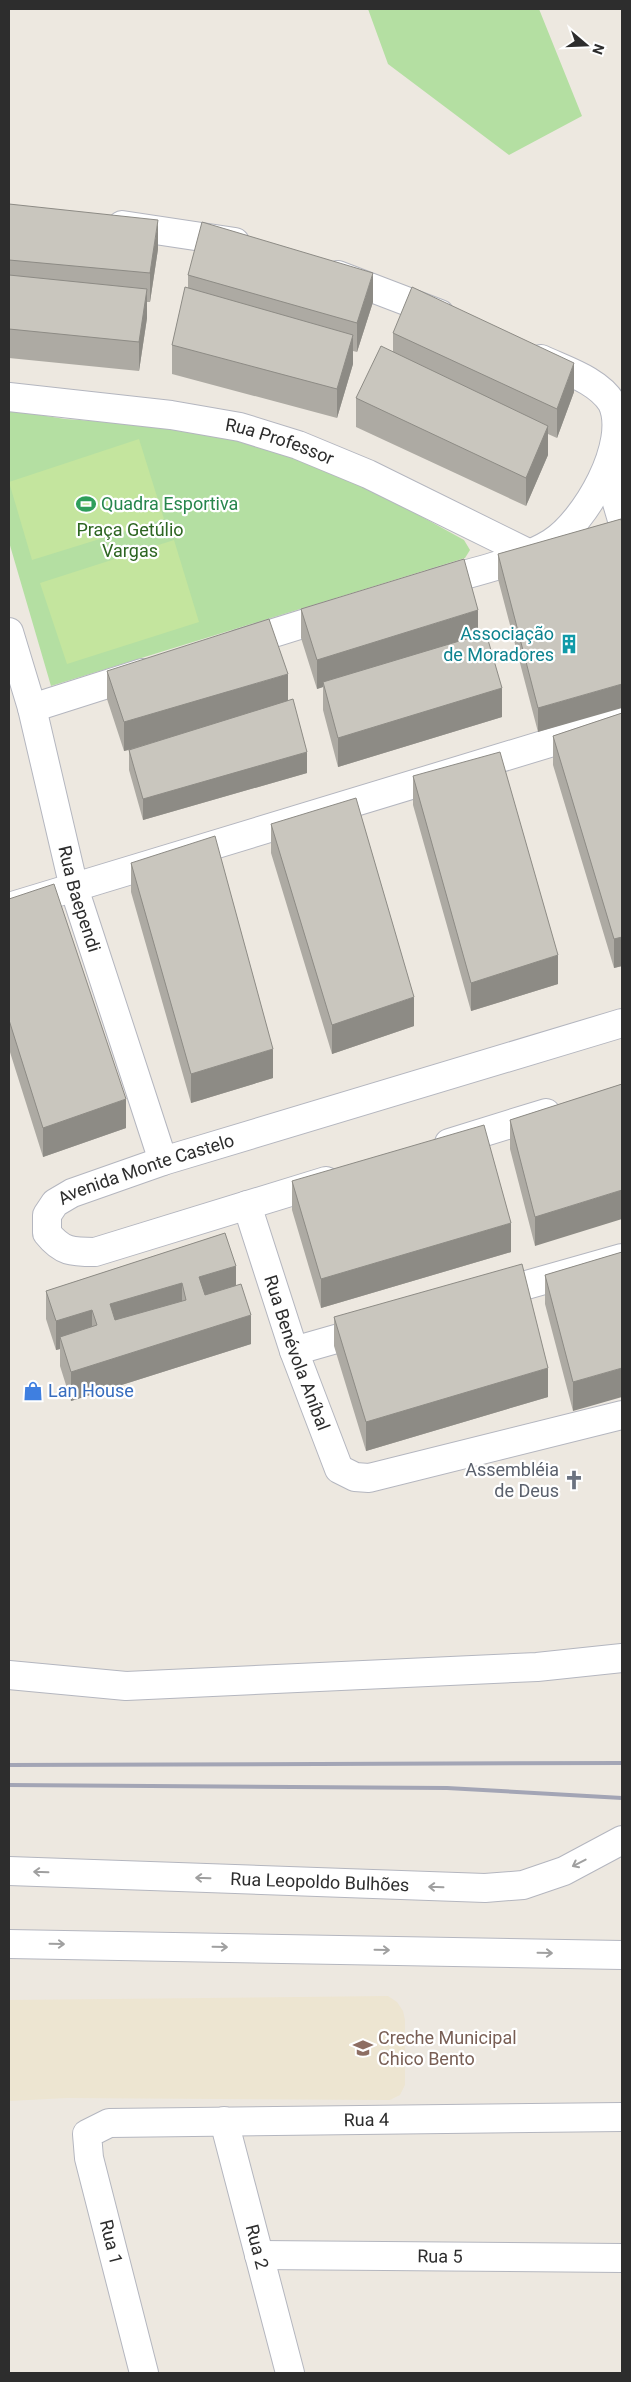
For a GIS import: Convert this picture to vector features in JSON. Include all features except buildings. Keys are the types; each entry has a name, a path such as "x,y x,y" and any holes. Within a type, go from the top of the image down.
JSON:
{"street":[{"path":"94,222 151,228 240,243 258,249"},
{"path":"314,266 460,323"},
{"path":"404,592 530,554 552,543 573,525 592,500 607,469 617,445 618,417 611,401 591,383 519,348"},
{"name":"Rua Professor","path":"9,397 171,415 240,427 298,445 368,474 530,554"},
{"path":"607,469 622,520"},
{"path":"213,652 366,604"},
{"name":"Rua Baependi","path":"9,632 32,708 74,888 163,1162"},
{"path":"32,708 166,666"},
{"path":"9,907 622,720"},
{"name":"Avenida Monte Castelo","path":"350,1174 95,1252 72,1252 57,1245 47,1233 47,1216 55,1203 72,1193 163,1162 622,1023"},
{"path":"425,1150 566,1107"},
{"name":"Rua Benévola Aníbal","path":"247,1205 294,1351 339,1469 355,1477 369,1478 622,1414"},
{"path":"463,1303 622,1258"},
{"path":"294,1351 397,1322"},
{"path":"9,1675 126,1686 537,1667 622,1658"},
{"name":"Rua Leopoldo Bulhões","path":"9,1871 484,1888 523,1885 564,1871 622,1840"},
{"path":"9,1944 622,1955"},
{"name":"Rua 4","path":"109,2123 622,2117"},
{"name":"Rua 2","path":"224,2121 290,2373"},
{"name":"Rua 1","path":"109,2123 87,2134 89,2158 144,2373"},
{"name":"Rua 5","path":"259,2255 622,2258"}],"shaded area":[{"path":"388,1996 397,2002 403,2011 405,2020 405,2085 400,2095 390,2100 67,2098 9,2101 9,2000"}],"green space":[{"path":"368,9 539,9 582,116 509,155 388,64"},
{"name":"Praça Getúlio Vargas","path":"9,410 65,419 183,427 276,449 366,486 464,540 470,550 465,558 51,686 9,542"},
{"name":"Quadra Esportiva","path":"139,439 164,519 32,560 9,482"},
{"path":"174,540 199,622 67,664 40,583"}],"railway":[{"path":"9,1765 622,1763"},
{"path":"9,1785 447,1788 622,1798"}],"place":[{"name":"Quadra Esportiva","path":"86,504"},
{"name":"Associação de Moradores","path":"569,644"},
{"name":"Lan House","path":"33,1391"},
{"name":"Assembléia de Deus","path":"574,1480"},
{"name":"Creche Municipal Chico Bento","path":"363,2048"}]}
